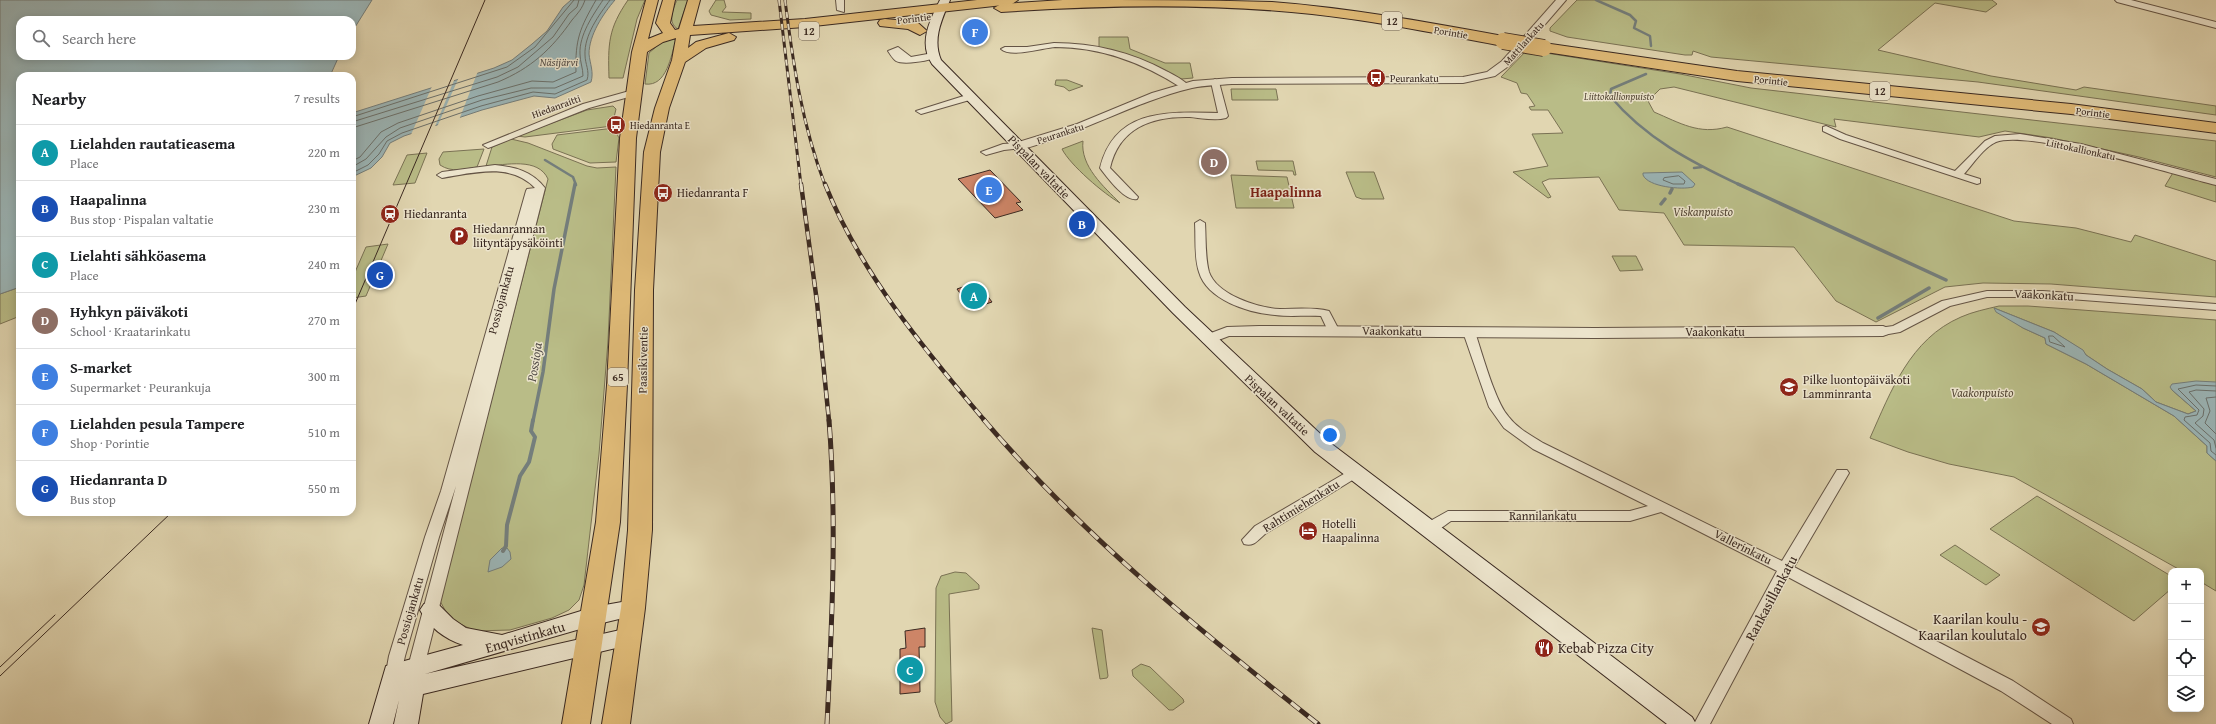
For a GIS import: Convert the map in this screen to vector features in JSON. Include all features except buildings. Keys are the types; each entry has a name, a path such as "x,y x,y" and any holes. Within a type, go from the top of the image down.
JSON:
{"highway":[{"name":"Paasikiventie","path":"576,724 608,522 617,385 628,138 644,21 652,0"},
{"path":"669,0 663,23 666,30 688,20 756,26"},
{"path":"639,52 646,45 688,20 706,0"},
{"path":"958,0 982,3"},
{"name":"Porintie","path":"1291,0 1364,9 1506,37 1736,76 2071,109 2216,128"},
{"name":"Porintie","path":"688,20 736,35 824,30 881,22 936,8 1103,1 1242,4 1357,16 1506,37"},
{"name":"Porintie","path":"756,26 982,3 1006,4"},
{"name":"12","path":"688,20 701,19 710,23 756,26"},
{"name":"Paasikiventie","path":"616,724 633,608 640,530 644,290 650,173 655,134 679,60 688,20"},
{"path":"881,22 912,25 920,31"},
{"path":"679,60 706,43 736,35"},
{"name":"Porintie","path":"1547,44 1734,67 2064,99 2216,118"}],"main road":[{"path":"920,31 936,8"},
{"path":"932,54 931,35 936,8"},
{"name":"Pispalan valtatie","path":"920,31 932,54 970,97 1208,339 1296,424 1354,473 1684,724"},
{"name":"Enqvistinkatu","path":"415,676 508,642 594,616 633,608"},
{"path":"431,610 448,629 472,639 508,642"},
{"name":"Enqvistinkatu","path":"392,682 415,676 629,637"},
{"path":"406,724 415,676"},
{"path":"381,724 392,682"}],"street":[{"path":"840,0 841,10"},
{"name":"Mattilankatu","path":"1500,68 1562,0"},
{"path":"2120,0 2216,25"},
{"path":"1005,49 1030,49 1054,45 1103,50 1140,61 1165,73 1185,86"},
{"path":"909,60 932,54"},
{"name":"Peurankatu","path":"1019,146 1081,126 1148,98 1185,86 1215,82 1447,81 1483,76 1500,68"},
{"path":"1134,197 1118,184 1105,168 1108,153 1113,144 1130,128 1160,116 1223,116 1215,82"},
{"name":"Hiedanraitti","path":"488,145 516,132 586,106 633,93"},
{"path":"921,111 970,97"},
{"path":"1826,129 1843,137 1977,181"},
{"name":"Liittokallionkatu","path":"1957,175 1988,143 1995,139 2020,138 2088,149 2216,182"},
{"path":"986,152 1003,147 1019,146"},
{"path":"442,175 509,169 525,173 534,181"},
{"name":"Possiojankatu","path":"415,676 540,188 534,181"},
{"name":"Possiojankatu","path":"392,682 397,656 432,537 448,492 534,181"},
{"path":"1200,223 1204,273 1214,286 1225,296 1248,306 1274,312 1325,313 1333,330"},
{"name":"Vaakonkatu","path":"1208,339 1235,331 1883,331 1896,329 1946,303 1988,294 2043,294 2216,307"},
{"name":"Vallerinkatu","path":"1469,332 1495,407 1501,418 1514,431 1538,446 1758,554 2007,686 2065,724"},
{"name":"Rahtimiehenkatu","path":"1249,540 1260,530 1354,473"},
{"name":"Rankasillankatu","path":"1702,724 1785,569 1842,473"},
{"name":"Rannilankatu","path":"1428,529 1448,516 1630,516 1661,507"}],"green space":[{"path":"628,0 645,0 637,19 623,78 609,78 609,46 613,28 621,10"},
{"path":"677,0 688,0 678,29 672,20"},
{"path":"716,0 724,0 726,7 722,12 751,13 751,19 730,20 711,15 709,11"},
{"path":"1577,0 1992,0 1997,4 1986,12 1935,3 1878,50 1991,76 2076,90 2084,87 2216,106 2216,115 1978,82 1711,57 1693,51 1692,55 1685,55 1567,37 1550,31 1550,28"},
{"path":"1099,37 1128,37 1130,49 1165,63 1190,63 1193,78 1181,79 1152,64 1131,56 1099,48"},
{"path":"671,38 676,40 667,69 658,80 652,84 645,84 649,53 664,40"},
{"path":"1527,50 1680,74 1751,88 2216,141 2216,177 2139,157 2052,138 2005,131 1979,137 1834,119 1836,127 1674,87 1660,89 1648,101 1654,112 1690,127 1707,130 1727,127 2014,221 2076,228 2131,242 2135,235 2216,261 2216,297 2051,284 1983,283 1945,287 1876,322 1836,301 1794,247 1684,245 1664,213 1619,210 1599,177 1549,179 1542,182 1551,197 1548,198 1513,172 1548,166 1532,134 1563,133 1548,110 1531,110 1529,107 1535,106 1527,94 1521,93 1517,83 1501,77"},
{"path":"1056,80 1067,80 1083,86 1069,91 1064,87 1055,85"},
{"path":"1231,89 1276,89 1278,100 1232,100"},
{"path":"613,106 616,109 612,126 525,137 517,136 587,110"},
{"path":"614,128 619,138 616,162 590,163 553,149 552,144 557,135"},
{"path":"511,139 528,143 587,166 597,168 616,167 608,341 599,454 584,585 579,600 569,610 552,618 510,630 475,631 450,619 440,601 548,179 543,172 529,165 512,164 486,166 492,147"},
{"path":"1083,141 1085,159 1089,167 1100,183 1120,203 1088,179 1072,163 1062,149"},
{"path":"484,149 477,167 454,170 440,165 439,159 443,152"},
{"path":"427,153 415,183 393,185 407,155"},
{"path":"1256,161 1293,161 1296,175 1294,175 1293,171 1258,170"},
{"path":"2174,171 2216,184 2216,202 2165,186"},
{"path":"1346,172 1374,172 1384,199 1362,199 1356,197"},
{"path":"1231,175 1287,177 1294,208 1236,208"},
{"path":"388,244 366,296 356,297 356,270 366,247"},
{"path":"1612,256 1636,256 1643,270 1620,271"},
{"path":"16,288 16,318 0,324 0,294"},
{"name":"Vaakonpuisto","path":"1999,306 2028,306 2216,320 2216,383 2172,390 2196,411 2188,414 2156,402 2142,389 2107,369 2086,355 2082,350 2054,332 1994,308 2023,328 2045,338 2046,344 2086,364 2174,416 2207,446 2207,453 2216,461 2216,591 2204,584 2204,568 2177,568 2014,477 1949,464 1908,452 1870,438 1886,402 1904,368 1915,353 1928,339 1943,327 1974,312"},
{"path":"2037,496 2168,574 2168,592 2134,621 1990,529"},
{"path":"1955,545 2000,575 1986,585 1940,555"},
{"path":"955,572 966,573 979,585 979,589 949,594 952,721 946,724 940,717 935,702 936,588 941,576"},
{"path":"1092,628 1102,630 1108,676 1107,678 1100,679"},
{"path":"1141,664 1150,667 1183,699 1184,702 1173,710 1169,710 1133,676 1132,670"}],"water":[{"path":"0,0 372,0 356,26 356,16 16,16 16,60 337,60 332,72 16,72 16,288 0,294"},
{"name":"Näsijärvi","path":"571,0 615,0 602,18 591,40 589,54 592,71 591,82 555,98 534,96 482,110 404,136 390,143 382,157 371,168 356,175 356,112 494,68 512,60 547,31 563,7"},
{"path":"1682,172 1695,184 1693,187 1666,187 1651,182 1643,175 1643,173"},
{"path":"1994,308 2054,332 2083,350 2086,355 2107,369 2142,389 2156,402 2188,414 2196,411 2172,390 2170,387 2172,384 2196,381 2216,382 2216,461 2207,453 2207,446 2174,416 2086,364 2046,344 2045,338 2023,328 1996,312"},
{"path":"502,548 507,548 510,552 511,559 502,567 488,572 490,560"}],"pier":[{"path":"478,71 459,120 437,127 459,77"},
{"path":"455,78 434,129 410,137 433,84"}],"waterway":[{"path":"1596,0 1630,15 1636,21 1634,28 1650,36 1651,46"},
{"path":"1646,74 1611,89 1610,96 1624,111 1654,137 1687,158 1738,184"},
{"name":"Possioja","path":"545,160 573,177 576,185"},
{"path":"1694,168 1702,167"},
{"name":"Possioja","path":"533,421 543,372 554,289 575,184"},
{"path":"1738,184 1946,280"},
{"path":"1670,193 1672,189"},
{"path":"1661,204 1665,199"},
{"path":"1878,318 1929,288"},
{"name":"Possioja","path":"503,551 506,546 507,525 520,476 529,462 535,437 531,431 533,420"}],"tram line":[{"path":"356,302 485,0"},
{"path":"0,676 168,516"},
{"path":"0,667 55,615"}],"railway":[{"path":"779,0 801,185"},
{"path":"785,0 799,94 810,140 825,185"},
{"path":"801,184 817,302 829,421"},
{"path":"825,184 839,216 875,279 917,338 985,421"},
{"path":"827,724 833,572 833,496 829,420"},
{"path":"984,420 1061,503 1102,542 1186,617 1318,724"}],"place":[{"name":"Lielahden pesula Tampere","path":"975,32"},
{"name":"Peurankatu","path":"1376,78"},
{"name":"Hiedanranta E","path":"616,125"},
{"name":"Hyhkyn päiväkoti","path":"1214,162"},
{"name":"S-market","path":"989,190"},
{"name":"Hiedanranta F","path":"663,193"},
{"name":"Hiedanranta","path":"390,214"},
{"name":"Haapalinna","path":"1082,224"},
{"name":"Hiedanrannan liityntäpysäköinti","path":"459,236"},
{"name":"Hiedanranta D","path":"380,275"},
{"name":"Lielahden rautatieasema","path":"974,296"},
{"name":"Pilke luontopäiväkoti Lamminranta","path":"1789,387"},
{"name":"Hotelli Haapalinna","path":"1308,531"},
{"name":"Kaarilan koulu - Kaarilan koulutalo","path":"2041,627"},
{"name":"Kebab Pizza City","path":"1544,648"},
{"name":"Lielahti sähköasema","path":"910,670"}],"district":[{"name":"Haapalinna","path":"1286,192"}],"park label":[{"name":"Liittokallionpuisto","path":"1619,96"},
{"name":"Viskanpuisto","path":"1703,212"}]}
